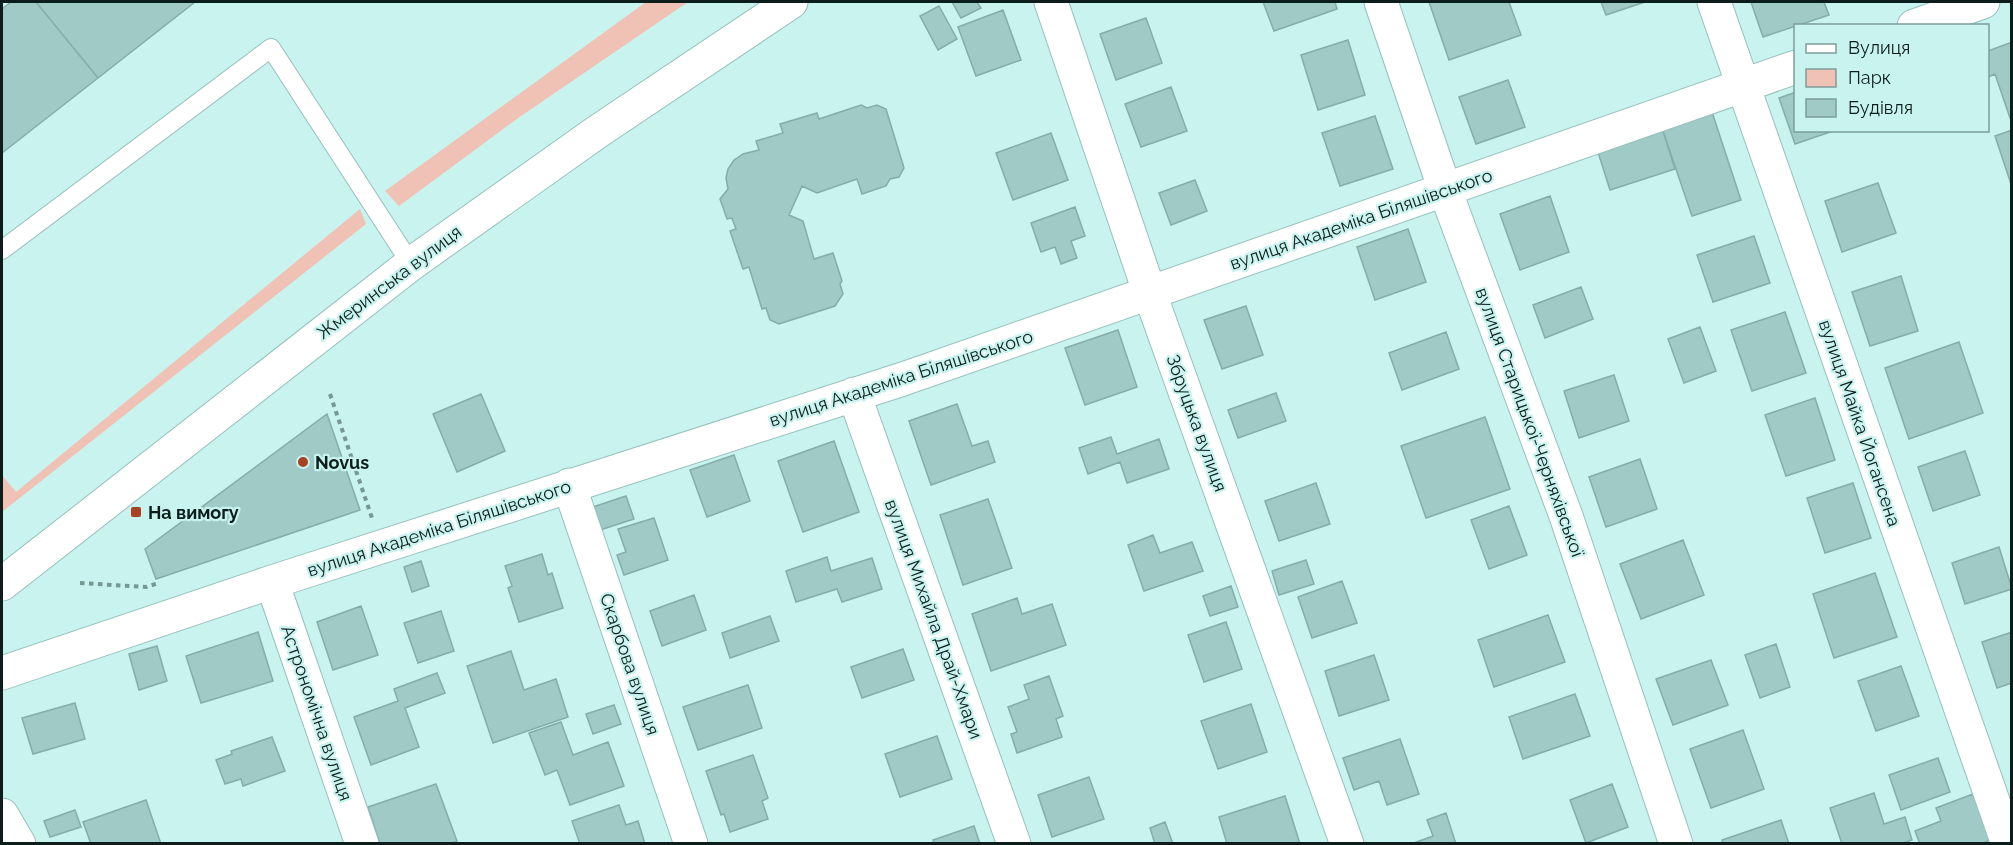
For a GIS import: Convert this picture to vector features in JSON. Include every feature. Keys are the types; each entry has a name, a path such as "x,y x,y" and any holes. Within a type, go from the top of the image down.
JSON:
{"street":[{"name":"Жмеринська вулиця","path":"2,584 411,264 587,139 791,2"},
{"name":"Збруцька вулиця","path":"1051,2 1150,294 1347,843"},
{"name":"вулиця Старицької-Черняхівської","path":"1382,2 1445,190 1566,516 1676,843"},
{"name":"вулиця Майка Йогансена","path":"1714,2 2008,843"},
{"path":"1920,24 1983,2"},
{"name":"вулиця Академіка Біляшівського","path":"2,673 272,582 854,394 1150,294 1794,68"},
{"name":"вулиця Михайла Драй-Хмари","path":"854,394 1014,843"},
{"name":"Скарбова вулиця","path":"569,485 691,843"},
{"name":"Астрономічна вулиця","path":"272,582 362,843"},
{"path":"2,815 19,843"}],"lane":[{"path":"2,250 271,48 411,264"}],"path":[{"path":"330,394 382,546"}],"green space":[{"path":"646,2 688,2 521,116 399,206 385,191"},
{"path":"360,209 366,224 2,512 2,475 16,492"}],"building":[{"path":"11,2 36,2 98,78 2,153 2,9"},
{"path":"36,2 195,2 98,78"},
{"path":"952,2 977,2 981,8 961,18"},
{"path":"1263,2 1335,2 1337,9 1274,31"},
{"path":"1429,2 1509,2 1521,35 1449,60"},
{"path":"1601,2 1645,2 1606,15"},
{"path":"1751,2 1824,2 1829,15 1802,24 1794,24 1794,27 1763,37"},
{"path":"939,6 957,39 938,50 920,16"},
{"path":"1003,10 1021,60 976,76 958,27"},
{"path":"1146,18 1162,63 1116,80 1100,34"},
{"path":"1348,40 1365,95 1318,110 1301,55"},
{"path":"2012,42 2012,117 2010,118 1995,74 1989,77 1989,51"},
{"path":"1508,80 1525,127 1476,144 1459,97"},
{"path":"1171,87 1187,131 1141,147 1125,104"},
{"path":"1794,93 1794,132 1830,132 1795,144 1779,98"},
{"path":"861,105 867,108 877,105 886,109 904,168 899,177 890,179 886,186 862,194 857,179 817,193 802,186 789,215 803,221 814,259 833,253 842,281 840,284 843,294 835,306 779,324 770,320 766,308 762,309 749,267 743,269 730,231 736,229 732,218 727,219 720,199 728,189 726,178 728,169 734,160 743,154 759,150 756,141 783,133 780,124 817,113 819,119"},
{"path":"1712,112 1741,200 1692,216 1662,128"},
{"path":"1375,116 1393,169 1340,186 1322,133"},
{"path":"1662,128 1675,169 1610,190 1597,149"},
{"path":"2012,130 2012,187 1995,136"},
{"path":"1051,133 1068,180 1013,200 996,153"},
{"path":"1195,180 1207,211 1171,225 1159,193"},
{"path":"1878,183 1896,233 1842,252 1825,201"},
{"path":"1550,196 1569,252 1520,270 1500,214"},
{"path":"1075,207 1085,236 1071,241 1077,258 1061,264 1055,247 1041,252 1031,223"},
{"path":"1408,229 1426,282 1375,300 1357,247"},
{"path":"1754,236 1770,283 1713,302 1697,255"},
{"path":"1901,276 1918,331 1870,346 1852,292"},
{"path":"1581,287 1593,319 1545,338 1533,305"},
{"path":"1246,306 1263,355 1222,369 1204,320"},
{"path":"1785,312 1806,373 1752,391 1731,330"},
{"path":"1700,327 1716,371 1684,383 1668,339"},
{"path":"1118,330 1137,387 1085,405 1065,348"},
{"path":"1446,332 1459,369 1402,390 1389,353"},
{"path":"1959,342 1983,413 1909,439 1885,368"},
{"path":"1614,375 1629,421 1579,438 1564,391"},
{"path":"1276,393 1286,421 1238,438 1228,410"},
{"path":"481,394 505,451 457,472 433,414"},
{"path":"1815,398 1835,460 1786,476 1765,415"},
{"path":"957,404 972,446 988,441 995,462 931,485 909,421"},
{"name":"Novus","path":"327,414 360,510 156,579 145,549"},
{"path":"1485,417 1510,489 1426,518 1401,446"},
{"path":"1111,437 1117,454 1159,439 1169,469 1127,483 1120,462 1088,474 1079,448"},
{"path":"834,441 859,512 803,532 778,461"},
{"path":"1965,451 1980,495 1933,511 1918,467"},
{"path":"734,455 750,501 707,517 690,470"},
{"path":"1640,459 1657,509 1606,527 1589,477"},
{"path":"1316,483 1330,524 1279,541 1265,501"},
{"path":"1853,483 1871,538 1825,553 1807,498"},
{"path":"626,496 634,519 597,531 590,508"},
{"path":"988,499 1012,568 963,585 940,515"},
{"path":"1509,506 1527,555 1489,569 1471,520"},
{"path":"654,518 668,560 624,575 617,555 626,552 618,529"},
{"path":"1153,535 1160,553 1192,542 1203,571 1144,591 1128,545"},
{"path":"1683,540 1704,595 1641,619 1620,564"},
{"path":"1999,547 2012,589 1965,604 1952,563"},
{"path":"542,554 548,575 552,573 563,608 519,622 508,588 512,586 505,566"},
{"path":"827,557 831,571 872,558 882,589 842,602 837,589 796,602 786,571"},
{"path":"1306,560 1314,584 1279,595 1272,571"},
{"path":"421,561 429,586 412,592 404,567"},
{"path":"1875,573 1897,637 1834,658 1813,594"},
{"path":"1342,581 1357,623 1312,638 1298,597"},
{"path":"1231,586 1238,607 1210,616 1203,596"},
{"path":"694,595 706,630 662,646 650,611"},
{"path":"1017,598 1022,614 1052,604 1066,645 991,671 972,614"},
{"path":"361,606 378,655 333,670 317,622"},
{"path":"441,611 454,651 418,663 404,623"},
{"path":"1548,615 1565,662 1494,687 1478,640"},
{"path":"770,616 779,641 730,658 722,633"},
{"path":"1226,622 1242,669 1204,682 1188,635"},
{"path":"258,632 273,681 201,703 186,656"},
{"path":"2012,632 2012,683 1997,688 1982,642"},
{"path":"1776,644 1790,687 1760,698 1745,655"},
{"path":"157,646 167,681 139,690 129,654"},
{"path":"903,649 914,680 862,698 851,667"},
{"path":"511,651 524,690 556,679 568,717 493,743 467,666"},
{"path":"1374,655 1389,700 1339,716 1325,671"},
{"path":"1711,660 1728,705 1673,725 1656,679"},
{"path":"1901,666 1919,716 1876,731 1858,681"},
{"path":"437,673 445,693 405,708 419,747 371,765 354,717 398,701 394,689"},
{"path":"1049,676 1063,716 1056,719 1062,737 1017,753 1011,734 1017,732 1008,707 1029,699 1024,685"},
{"path":"748,685 762,728 698,750 683,707"},
{"path":"1575,694 1590,736 1523,759 1509,717"},
{"path":"75,703 85,739 33,754 22,718"},
{"path":"1251,704 1267,752 1218,769 1201,721"},
{"path":"614,705 621,724 593,734 586,714"},
{"path":"561,722 573,755 608,742 624,786 570,805 557,770 545,775 529,733"},
{"path":"1743,730 1764,789 1711,808 1690,749"},
{"path":"937,736 952,779 900,797 885,754"},
{"path":"272,737 285,771 243,786 241,779 225,784 216,760 232,754 231,751"},
{"path":"1400,739 1419,794 1387,805 1379,781 1354,790 1343,758"},
{"path":"753,755 768,798 762,801 768,819 730,832 724,814 721,815 706,771"},
{"path":"1938,758 1950,792 1901,810 1889,775"},
{"path":"1089,777 1104,819 1052,837 1038,795"},
{"path":"436,784 457,841 450,844 380,844 368,807"},
{"path":"1612,784 1628,827 1586,843 1570,800"},
{"path":"1874,793 1884,824 1905,817 1912,840 1900,844 1842,844 1830,808"},
{"path":"1973,794 1990,840 1981,844 1920,844 1915,831 1941,821 1936,808"},
{"path":"1285,796 1300,844 1227,844 1219,817"},
{"path":"146,800 161,844 91,844 83,822"},
{"path":"619,805 626,825 638,821 645,844 580,844 572,821"},
{"path":"75,810 81,827 50,837 44,821"},
{"path":"1446,813 1456,844 1411,844 1433,836 1427,820"},
{"path":"1781,820 1789,844 1723,844 1722,840"},
{"path":"1165,822 1173,844 1155,844 1150,828"},
{"path":"974,826 980,844 934,844 933,840"}],"place":[{"name":"Novus","path":"303,462"},
{"name":"На вимогу","path":"136,512"}]}
